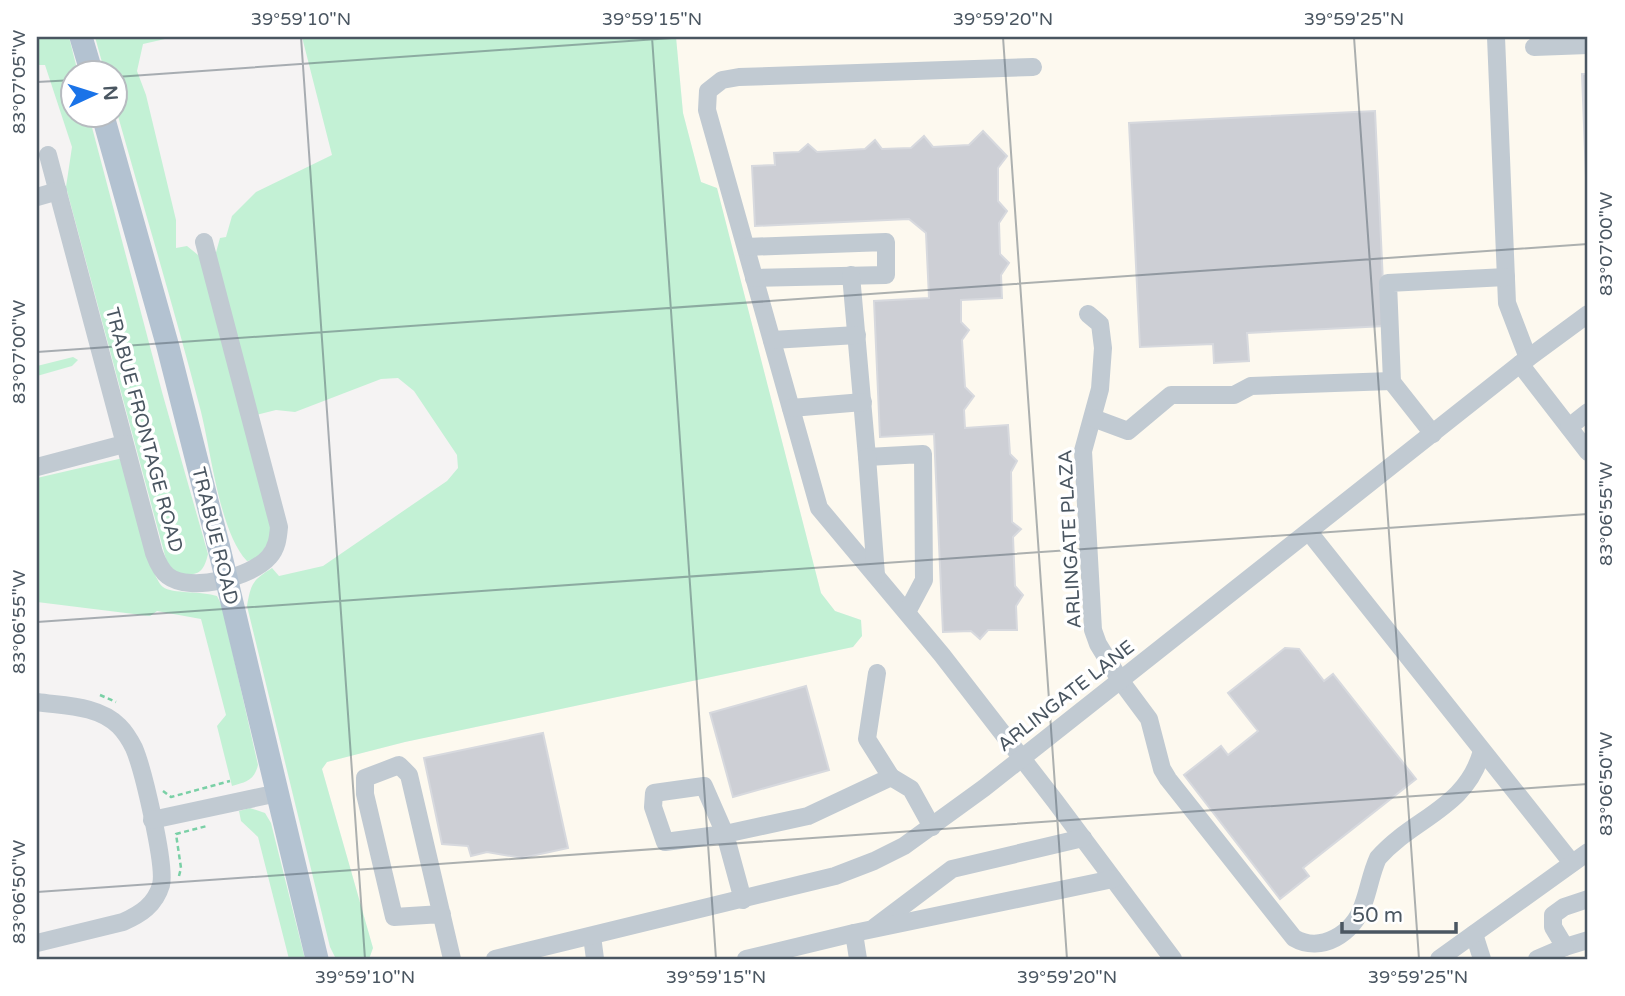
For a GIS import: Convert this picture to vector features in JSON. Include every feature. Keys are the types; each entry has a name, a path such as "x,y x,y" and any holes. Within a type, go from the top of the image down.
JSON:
{"main road":[{"path":"81,37 88,60"},
{"name":"TRABUE ROAD","path":"107,130 168,347 317,959"}],"street":[{"path":"1496,37 1507,303 1524,361 1588,452"},
{"path":"1534,47 1588,45"},
{"path":"1033,67 739,77 722,80 708,91 707,110 819,508 942,655 1173,959"},
{"name":"TRABUE FRONTAGE ROAD","path":"48,155 154,553 169,577 193,584 226,579 261,565 271,555 278,541 279,527 204,243"},
{"path":"37,197 58,191"},
{"path":"746,247 886,242 886,275 754,278"},
{"path":"851,275 876,575"},
{"path":"1433,434 1392,381 1388,284 1506,277"},
{"name":"ARLINGATE PLAZA","path":"1088,314 1100,324 1103,348 1100,389 1083,451 1091,611 1098,644 1119,680 1149,719 1162,769 1168,779 1294,939 1312,946 1322,944 1348,929 1359,916 1378,858 1462,791 1478,768 1482,751"},
{"name":"ARLINGATE LANE","path":"495,959 835,876 884,856 932,827 1021,759 1524,361 1588,314"},
{"path":"772,340 857,335"},
{"path":"1093,418 1128,431 1171,395 1234,395 1251,386 1392,381"},
{"path":"791,408 863,402"},
{"path":"1569,427 1588,412"},
{"path":"37,467 124,444"},
{"path":"867,457 923,454 924,580 906,612"},
{"path":"1309,532 1572,863"},
{"path":"877,673 867,739 891,777 911,789 932,827"},
{"path":"37,702 94,711 117,724 127,735 138,760 163,873 155,900 146,909 123,922 37,943"},
{"path":"442,914 394,917 365,794 365,778 399,765 409,775 442,914 452,959"},
{"path":"743,900 725,834 807,816 891,777"},
{"path":"152,820 278,793"},
{"path":"858,959 863,931 952,869 1083,838"},
{"path":"1439,959 1588,852"},
{"path":"746,959 863,931 1113,879"},
{"path":"1565,947 1553,927 1553,915 1564,907 1588,899"},
{"path":"1474,934 1482,959"},
{"path":"592,936 595,959"},
{"path":"1537,959 1588,940"}],"shaded area":[{"path":"676,37 1588,37 1588,959 369,959 373,948 322,769 327,762 405,742 853,647 862,636 861,620 835,611 821,593 717,189 701,182 683,113"}],"green space":[{"path":"37,37 69,37 75,60 60,60 60,111 45,65 37,65"},
{"path":"95,37 219,37 165,39 143,44 137,71 146,95 176,220 176,248 187,246 203,259 273,536 257,559 247,561 229,531 190,371 122,130 130,130 130,60 101,60"},
{"path":"302,37 676,37 683,113 701,182 717,188 821,593 835,611 861,620 862,636 853,647 405,742 327,762 322,769 373,948 369,959 336,959 330,947 247,606 254,583 272,568 279,576 323,566 447,481 458,468 457,455 414,391 398,378 381,379 295,412 276,410 256,415 215,256 220,238 226,237 232,216 256,192 332,155"},
{"path":"66,130 93,130 208,554 204,566 194,574 176,573 167,563 66,187 72,147"},
{"path":"73,357 78,360 72,366 37,376 37,366"},
{"path":"123,458 160,584 173,591 217,596 222,606 258,765 249,780 232,786 217,726 226,715 201,619 157,611 150,616 37,602 37,478"},
{"path":"250,808 265,813 271,823 305,959 289,959 258,837 241,821 239,811"}],"building":[{"path":"1582,74 1588,74 1588,177 1586,177"},
{"path":"1375,111 1385,326 1247,333 1249,361 1214,363 1213,344 1140,347 1129,123"},
{"path":"983,131 1007,156 998,168 998,201 1007,211 999,223 1000,254 1009,263 1001,275 1002,298 961,300 961,322 969,330 962,340 965,387 974,396 964,410 965,428 1008,425 1010,454 1017,461 1011,472 1012,522 1021,529 1013,537 1015,586 1023,595 1016,606 1017,630 988,630 980,639 971,631 943,632 934,434 880,437 874,301 929,298 926,233 909,219 755,226 752,166 775,165 774,153 799,152 808,144 817,152 865,149 875,140 882,149 911,148 924,136 933,147 969,145"},
{"path":"1285,648 1299,649 1324,681 1333,674 1416,779 1303,868 1309,876 1280,899 1184,775 1221,746 1228,755 1258,731 1228,693"},
{"path":"806,686 829,770 733,797 710,713"},
{"path":"543,733 568,848 522,858 487,852 471,856 468,846 442,844 424,758"}]}
